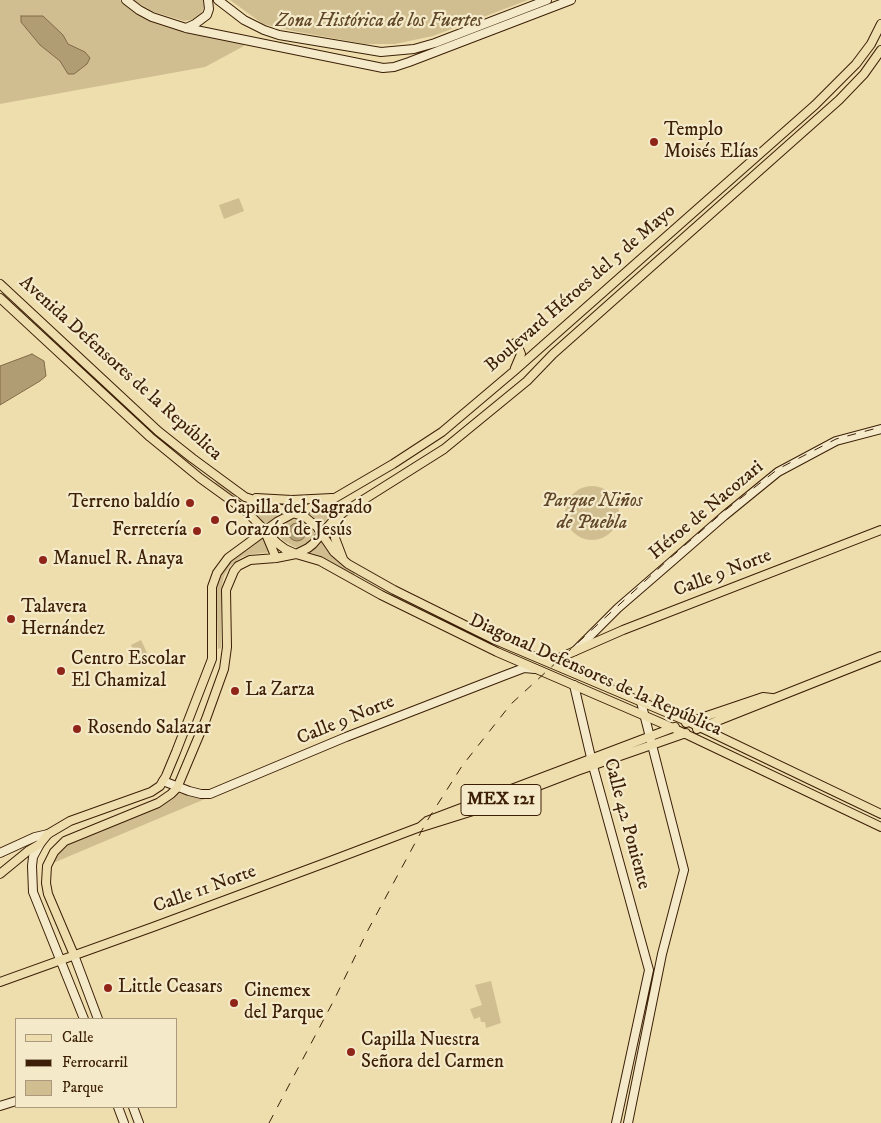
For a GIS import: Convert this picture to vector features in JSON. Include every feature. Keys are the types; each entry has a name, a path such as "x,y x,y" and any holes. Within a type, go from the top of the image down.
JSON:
{"main road":[{"path":"126,0 152,17 186,28 383,68 404,68 571,0"},
{"path":"186,28 195,24 207,14 209,9 208,0"},
{"path":"218,0 244,20 279,35 381,52 414,49 435,43 547,0"},
{"name":"Boulevard Héroes del 5 de Mayo","path":"163,781 212,659 212,596 214,580 222,564 265,530 295,513 323,504 336,497 393,464 442,432 513,372 815,105 856,64 871,44 881,24"},
{"name":"Boulevard Héroes del 5 de Mayo","path":"296,554 313,544 336,518 437,455 527,381 553,354 839,100 864,74 881,50"},
{"name":"Avenida Defensores de la República","path":"0,284 158,431 213,475 245,497 295,513 311,522 322,534"},
{"name":"Avenida Defensores de la República","path":"0,298 150,437 200,478 254,518 281,546 296,554"},
{"path":"513,372 521,354 515,343"},
{"name":"Héroe de Nacozari","path":"574,651 618,608 778,472 836,441 881,429"},
{"path":"245,497 292,500 336,497"},
{"path":"248,543 254,531 254,518"},
{"path":"336,518 335,538 344,561"},
{"path":"265,530 276,558"},
{"name":"Calle 9 Norte","path":"550,662 623,630 881,530"},
{"name":"Diagonal Defensores de la República","path":"322,534 334,552 344,561 394,590 493,639 689,722 881,814"},
{"path":"98,1018 48,894 46,883 47,866 54,852 65,841 158,803 177,788 192,755 224,670 227,647 226,590 230,577 238,566 250,560 296,554"},
{"name":"Diagonal Defensores de la República","path":"296,554 320,561 381,595 497,652 684,733 881,827"},
{"path":"276,558 320,561"},
{"name":"Calle 11 Norte","path":"0,982 420,827 424,828 473,811 592,762 652,740 699,728 881,656"},
{"name":"Calle 9 Norte","path":"163,781 177,788 201,794 210,794 346,737 524,668 542,671"},
{"name":"Calle 42 Poniente","path":"574,685 592,762 649,970 616,1123"},
{"name":"Calle 11 Norte","path":"652,740 673,728 763,696 772,698"},
{"path":"628,1123 662,954 682,882 684,865 641,702"},
{"path":"0,853 35,837 48,834 70,821 156,789 163,781"},
{"path":"48,834 33,857 33,892 84,1018"},
{"path":"0,874 28,851 40,844"},
{"path":"646,960 654,960 662,954"},
{"path":"0,1106 15,1101"},
{"path":"118,1108 124,1123"},
{"path":"133,1108 139,1123"}],"green space":[{"path":"0,0 120,0 130,9 161,23 242,42 244,46 205,67 0,104"},
{"path":"132,0 203,0 204,7 200,16 196,19 184,21 154,12"},
{"name":"Zona Histórica de los Fuertes","path":"230,0 528,0 433,36 395,44 365,44 263,24"},
{"path":"239,198 244,211 224,219 219,205"},
{"path":"216,481 245,501 260,508 283,514 266,525 258,516 215,483"},
{"name":"Parque Niños de Puebla","path":"592,486 602,488 611,494 617,503 619,513 617,523 611,532 602,538 592,540 582,538 573,532 567,523 565,513 567,503 573,494 582,488"},
{"path":"324,500 296,509 264,501"},
{"path":"340,503 341,505 322,525 309,513"},
{"path":"296,519 302,521 315,533 308,543 297,548 284,541 273,530 287,521"},
{"path":"266,535 272,552 242,557 230,566 224,576 221,590 221,648 218,649 216,585 218,578 223,569 233,560"},
{"path":"322,539 339,562 355,573 353,576 322,557 309,552"},
{"path":"141,640 150,659 140,664 131,645"},
{"path":"178,793 205,799 53,863 57,853 73,839 157,806"},
{"path":"491,981 501,1023 486,1028 485,1022 481,1022 480,1017 474,1019 470,1009 482,1005 475,985"}],"shaded area":[{"path":"21,16 43,16 63,35 68,44 85,52 90,58 87,64 74,74 68,74 60,61 40,45 21,22"},
{"path":"32,354 44,361 46,376 0,405 0,366"},
{"path":"293,523 301,523 306,528 304,539 293,541 288,536 288,528"}],"railway":[{"path":"269,1123 334,1000 368,930 427,821 462,766 511,704 669,559 723,512 778,469 836,439 881,427"}],"place":[{"name":"Templo Moisés Elías","path":"654,142"},
{"name":"Terreno baldío","path":"190,503"},
{"name":"Capilla del Sagrado Corazón de Jesús","path":"215,520"},
{"name":"Ferretería","path":"197,531"},
{"name":"Manuel R. Anaya","path":"43,560"},
{"name":"Talavera Hernández","path":"11,619"},
{"name":"Centro Escolar El Chamizal","path":"61,671"},
{"name":"La Zarza","path":"235,691"},
{"name":"Rosendo Salazar","path":"77,729"},
{"name":"Little Ceasars","path":"108,988"},
{"name":"Cinemex del Parque","path":"234,1003"},
{"name":"Capilla Nuestra Señora del Carmen","path":"351,1052"}]}
